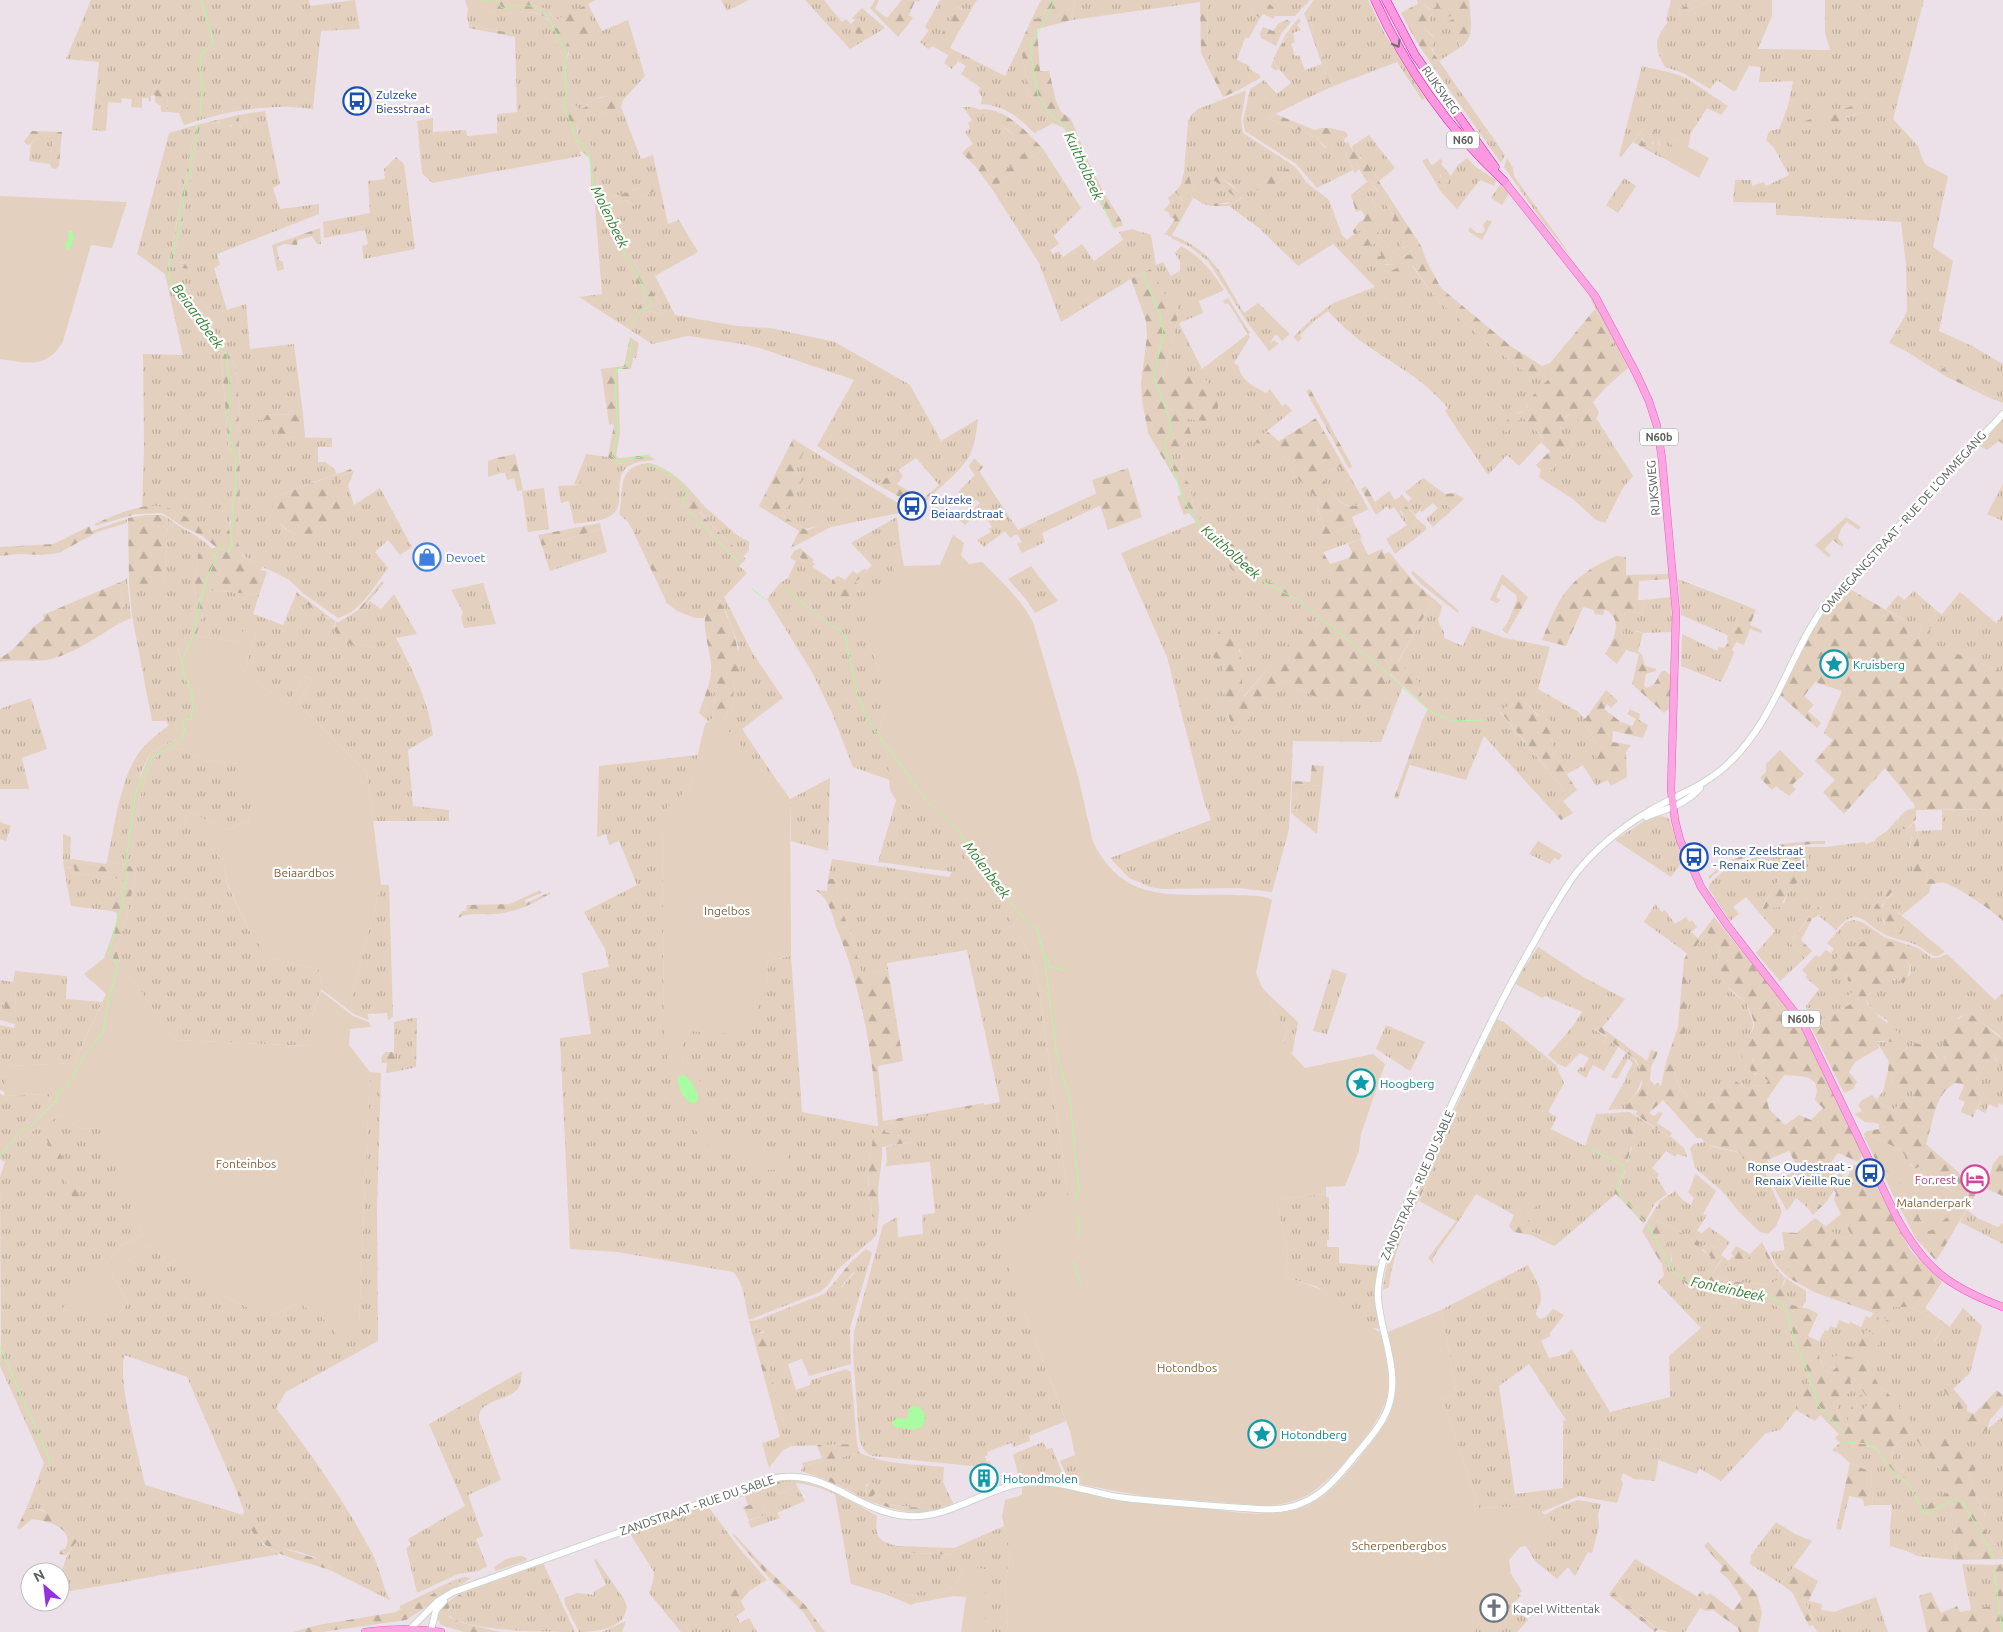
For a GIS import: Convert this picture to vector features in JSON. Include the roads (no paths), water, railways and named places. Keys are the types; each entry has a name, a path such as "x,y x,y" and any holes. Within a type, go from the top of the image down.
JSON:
{"highway":[{"name":"RIJKSWEG","path":"1375,0 1395,41 1429,93 1460,136 1504,181"},
{"name":"RIJKSWEG","path":"1386,0 1415,55 1504,181"}],"main road":[{"name":"RIJKSWEG","path":"1504,181 1595,296 1636,373 1649,401 1655,420 1662,459 1676,612 1672,755 1674,808"},
{"name":"OMMEGANGSTRAAT - RUE DE L'OMMEGANG","path":"1674,808 1694,795 1735,757 1758,728 1774,701 1812,625 1826,604 2003,414"},
{"name":"OMMEGANGSTRAAT - RUE DE L'OMMEGANG","path":"1673,799 1707,781"},
{"name":"ZANDSTRAAT - RUE DU SABLE","path":"411,1628 438,1601 462,1590 765,1480 789,1475 822,1483 871,1507 892,1514 908,1516 938,1513 1004,1488 1030,1482 1135,1499 1263,1509 1292,1507 1320,1493 1330,1485 1376,1429 1389,1404 1392,1376 1378,1300 1380,1270 1391,1239 1477,1050 1509,987 1571,880 1600,848 1636,821 1673,799"},
{"name":"ZANDSTRAAT - RUE DU SABLE","path":"1636,821 1674,808"},
{"name":"N60b","path":"1674,808 1680,840 1701,887 1727,925 1803,1023 1909,1240 1926,1261 1949,1282 1969,1294 2003,1307"},
{"name":"ZANDSTRAAT - RUE DU SABLE","path":"431,1630 432,1621 440,1604 462,1590"},
{"path":"365,1632 391,1628 411,1628 441,1632"}],"waterway":[{"name":"Beiaardbeek","path":"200,119 202,86 200,59 203,51 210,47 213,41 201,0"},
{"name":"Molenbeek","path":"480,0 492,0"},
{"name":"Molenbeek","path":"496,0 501,7 506,9 521,5 537,8 546,14 565,50 566,95 563,103 577,142 584,144 584,149 589,153 594,190 602,197 603,204 624,252 651,303 647,309 642,308 631,326"},
{"name":"Kuitholbeek","path":"1055,0 1042,26 1031,41 1030,49 1038,95 1050,115 1066,127 1079,163 1113,227"},
{"name":"Beiaardbeek","path":"198,124 183,207 179,215 180,225 171,258 169,278 222,351 227,354 230,405 227,415 231,425 229,439 233,446 231,451 235,454 236,492 233,501 233,523 230,534 232,541 229,552 219,548 216,550"},
{"name":"Kuitholbeek","path":"1142,272 1160,315 1163,334 1154,377 1170,421 1171,429 1164,444 1165,450 1177,479 1181,496 1203,531 1238,558 1265,583 1299,600 1384,670 1429,711 1453,721 1483,720"},
{"name":"Molenbeek","path":"632,340 626,367 617,369 615,378 618,430 612,456 618,462 645,456 649,457 648,459"},
{"name":"Molenbeek","path":"647,465 665,471 684,487 688,492 682,500 683,505"},
{"name":"Molenbeek","path":"689,512 739,563"},
{"name":"Beiaardbeek","path":"125,867 136,792 153,756 181,740 185,728 182,723 184,719 191,720 193,703 191,700 193,697 183,673 182,664 194,633 205,584 217,559 212,552"},
{"name":"Molenbeek","path":"752,589 766,600"},
{"name":"Molenbeek","path":"786,590 832,626 841,630 846,641 857,695 870,723 926,800 958,831 1020,914 1037,929 1044,955 1056,1050 1070,1101 1079,1190 1075,1201"},
{"name":"Beiaardbeek","path":"67,1086 84,1056 103,1032 118,965 114,961 110,950 117,919 123,903 122,896 127,877 126,870"},
{"path":"1044,956 1049,959 1048,964 1050,967 1064,970"},
{"name":"Beiaardbeek","path":"0,1156 20,1132 31,1126 56,1101 59,1090 63,1089"},
{"name":"Fonteinbeek","path":"1587,1147 1624,1166 1617,1191 1644,1221"},
{"name":"Molenbeek","path":"1078,1214 1079,1236"},
{"name":"Fonteinbeek","path":"1648,1225 1674,1272 1688,1282 1768,1297 1781,1302 1786,1309 1795,1342 1809,1375 1818,1405 1844,1432"},
{"name":"Molenbeek","path":"1073,1261 1081,1285"},
{"path":"0,1347 48,1456 49,1464"},
{"name":"Fonteinbeek","path":"1845,1442 1867,1444 1876,1449 1895,1474 1908,1483 1924,1513 1929,1513 1955,1499 1963,1503 1990,1549 1993,1558"},
{"name":"Fonteinbeek","path":"1994,1570 2002,1632"}],"place":[{"name":"Zulzeke Biesstraat","path":"357,101"},
{"name":"Zulzeke Beiaardstraat","path":"912,506"},
{"name":"Devoet","path":"427,557"},
{"name":"Kruisberg","path":"1834,664"},
{"name":"Ronse Zeelstraat - Renaix Rue Zeel","path":"1694,857"},
{"name":"Hoogberg","path":"1361,1083"},
{"name":"Ronse Oudestraat - Renaix Vieille Rue","path":"1870,1173"},
{"name":"For.rest","path":"1975,1179"},
{"name":"Hotondberg","path":"1262,1434"},
{"name":"Hotondmolen","path":"984,1478"},
{"name":"Kapel Wittentak","path":"1494,1608"}],"park label":[{"name":"Beiaardbos","path":"304,872"},
{"name":"Ingelbos","path":"727,910"},
{"name":"Fonteinbos","path":"246,1163"},
{"name":"Malanderpark","path":"1934,1202"},
{"name":"Hotondbos","path":"1187,1367"},
{"name":"Scherpenbergbos","path":"1399,1545"}]}
